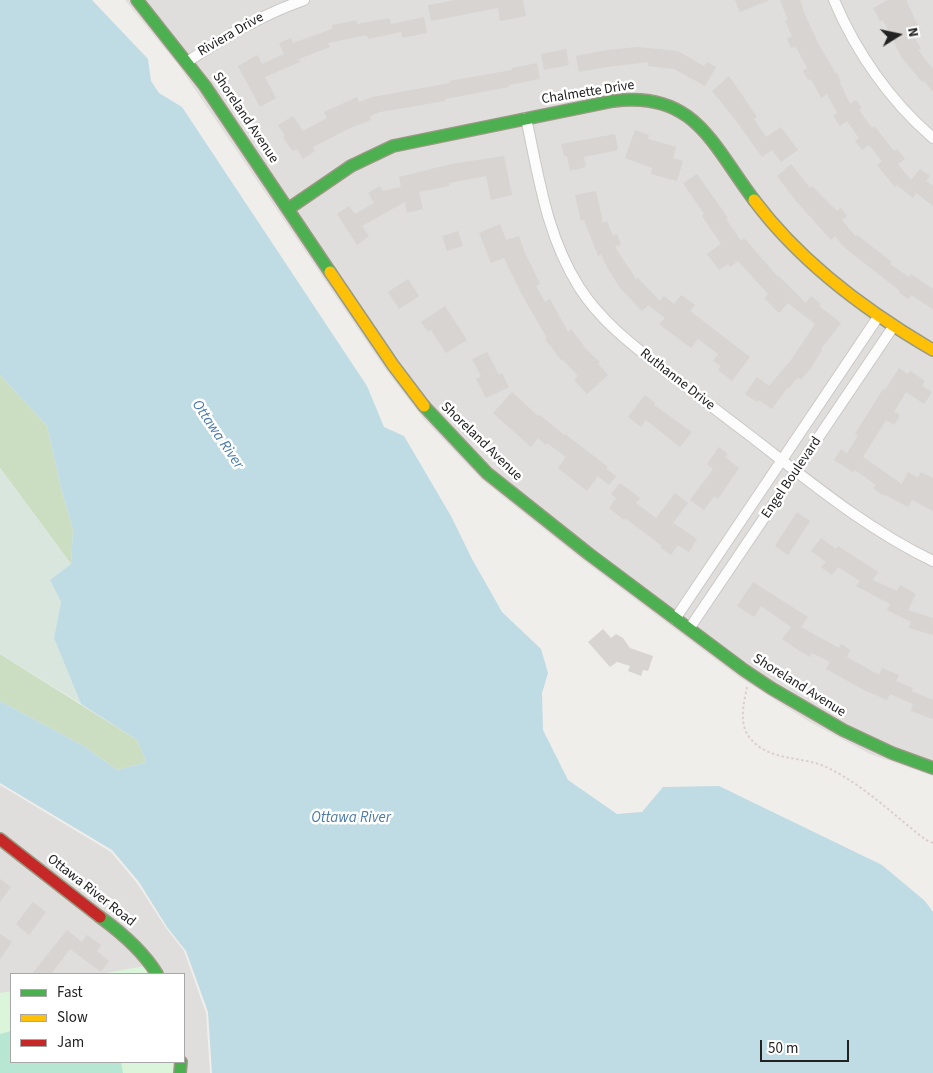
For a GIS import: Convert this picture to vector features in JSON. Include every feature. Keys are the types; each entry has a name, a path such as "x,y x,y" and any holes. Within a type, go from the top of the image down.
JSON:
{"street":[{"name":"Shoreland Avenue","path":"137,0 205,86 393,365 429,412 487,473 675,619 788,699 843,730 892,753 933,768"},
{"name":"Riviera Drive","path":"187,62 246,25 304,0"},
{"path":"834,0 852,37 875,73 902,108 933,138"},
{"name":"Chalmette Drive","path":"288,209 348,167 384,149 403,143 613,101 635,98 656,100 678,109 698,125 740,183 786,237 827,277 878,317 933,350"},
{"name":"Ruthanne Drive","path":"526,118 544,208 552,233 568,268 588,300 610,326 858,517 907,548 933,560"},
{"name":"Engel Boulevard","path":"675,619 878,317"},
{"name":"Engel Boulevard","path":"690,629 893,327"},
{"name":"Ottawa River Road","path":"0,839 123,934 149,961 156,973"}],"path":[{"path":"752,675 744,701 743,723 745,730 755,744 769,752 822,765 846,778 865,790 933,844"}],"shaded area":[{"path":"125,0 933,0 933,776 870,754 808,721 739,677 584,561 481,479 423,418 386,370 179,66"},
{"path":"0,468 71,564 50,580 61,602 54,638 81,704 0,654"},
{"path":"0,785 111,852 137,883 166,928 184,951 206,1013 210,1073 0,1073"}],"green space":[{"path":"0,375 47,426 73,530 71,564 0,468"},
{"path":"0,654 137,740 146,762 117,770 84,746 0,701"},
{"path":"144,966 149,973 106,973"},
{"path":"10,991 10,1063 175,1063 174,1073 0,1073 0,993"},
{"path":"10,1031 10,1063 121,1063 123,1073 0,1073 0,1034"}],"water":[{"name":"Ottawa River","path":"0,0 92,0 148,59 151,81 159,93 182,107 367,386 384,427 404,436 451,516 472,559 502,612 541,649 548,673 542,693 543,730 568,780 617,814 642,812 663,787 719,786 882,865 925,901 933,912 933,1073 212,1073 208,1012 186,951 167,927 139,882 112,850 0,783 0,701 84,746 117,770 146,762 137,740 81,704 54,638 61,602 50,580 71,564 73,530 47,426 0,375"}],"building":[{"path":"456,0 523,0 526,16 500,21 498,8 431,21 428,5"},
{"path":"735,0 770,0 740,12"},
{"path":"780,0 800,0 818,43 837,73 850,104 856,100 862,108 859,110 872,128 874,126 894,151 897,149 905,159 898,164 911,180 920,169 930,176 926,181 933,186 933,206 916,193 913,198 897,185 895,187 877,165 882,161 869,145 862,150 855,141 859,138 847,121 840,126 833,116 837,113 827,94 821,98 811,79 808,80 803,71 807,68 796,47 791,48 787,39 792,36 785,21 788,20"},
{"path":"888,0 906,0 921,32 914,36 921,49 918,50 933,69 933,92 902,58 883,20 880,21 873,8"},
{"path":"424,17 427,33 402,38 401,32 368,39 367,35 328,43 330,47 299,59 300,62 265,77 276,98 260,107 238,66 257,55 262,64 284,54 279,43 291,38 293,43 332,29 332,25 357,20 357,24 390,18 391,24"},
{"path":"638,47 678,51 704,66 707,62 716,67 705,86 674,69 648,66 648,62 579,72 576,56"},
{"path":"566,49 569,65 544,70 541,54"},
{"path":"537,63 540,79 445,99 445,101 380,112 370,116 371,120 350,128 313,147 315,151 303,159 297,149 292,151 278,125 293,116 303,131 327,118 324,112 357,97 359,102 373,97 450,83 449,81 512,70 512,68"},
{"path":"729,76 757,117 754,119 766,137 781,127 798,150 781,162 772,150 762,157 712,91"},
{"path":"635,130 649,135 648,139 676,147 673,158 683,161 677,181 651,174 652,168 625,158"},
{"path":"615,134 618,150 584,157 586,167 570,171 567,156 564,156 561,144"},
{"path":"504,156 512,195 491,200 486,176 449,183 449,186 419,192 423,209 407,213 405,202 362,226 369,236 357,245 337,214 349,206 355,214 374,203 368,193 380,186 383,191 401,187 399,177 451,164"},
{"path":"791,164 810,188 812,186 837,211 841,208 847,216 842,220 856,237 857,235 892,262 890,264 909,277 911,274 933,289 933,309 911,295 909,299 899,293 900,291 844,247 835,236 831,240 796,201 777,176"},
{"path":"697,174 728,218 726,219 741,241 744,238 778,277 806,303 811,296 821,304 819,306 841,323 821,349 811,368 801,380 798,377 787,388 772,409 759,400 757,402 745,394 757,377 769,386 791,360 815,324 788,303 779,313 764,298 768,294 738,261 730,267 728,264 719,270 707,254 721,244 683,183"},
{"path":"596,191 603,223 607,221 613,236 617,234 621,244 615,247 636,279 638,278 660,301 664,296 674,304 681,295 695,305 690,311 750,357 732,381 718,370 721,366 713,361 718,354 698,339 691,348 659,324 665,318 648,305 642,311 620,288 601,254 598,256 584,220 581,221 575,195"},
{"path":"500,224 506,240 519,236 540,284 536,286 545,302 550,299 568,332 571,329 587,350 600,362 598,364 608,375 587,394 574,380 578,376 562,361 545,339 547,338 521,293 504,258 491,263 479,233"},
{"path":"458,231 463,246 447,251 442,236"},
{"path":"408,279 419,296 399,309 388,292"},
{"path":"445,306 467,340 446,353 431,330 428,332 421,322"},
{"path":"487,352 499,375 502,373 509,387 486,398 476,379 481,376 472,359"},
{"path":"899,368 908,374 910,371 925,381 922,386 932,392 924,404 906,392 894,412 900,415 894,425 886,420 863,457 902,484 908,472 918,478 921,472 933,478 933,511 912,500 908,507 882,495 873,488 876,485 855,470 853,472 834,460 841,449 847,453 858,436 855,434 883,389 885,390"},
{"path":"512,392 538,416 540,415 608,467 606,469 616,476 609,485 598,476 587,491 558,468 566,457 538,438 531,447 493,413"},
{"path":"645,395 655,403 654,405 692,432 680,447 646,420 641,427 628,417"},
{"path":"719,447 728,454 725,457 739,468 718,499 714,496 704,510 690,500 713,469 707,464"},
{"path":"620,483 640,498 636,503 656,518 675,493 688,503 673,523 697,539 689,552 678,545 671,555 661,548 662,546 609,508 616,498 611,494"},
{"path":"797,512 810,521 788,555 775,546"},
{"path":"821,538 836,549 838,546 878,572 873,580 897,591 900,585 916,594 908,610 933,618 933,635 909,628 911,622 887,610 890,604 856,586 860,581 838,567 832,575 821,567 826,562 811,551"},
{"path":"753,582 808,617 801,627 839,648 841,644 850,650 847,657 879,675 882,668 899,675 896,681 913,688 911,691 933,700 933,719 911,711 913,704 890,694 887,700 864,690 826,669 830,662 812,653 810,657 782,639 791,627 761,606 754,617 737,606"},
{"path":"603,629 611,638 616,634 623,638 630,648 653,656 648,671 643,670 641,676 628,671 630,666 617,662 610,667 588,642"},
{"path":"0,879 11,887 0,902"},
{"path":"33,902 46,912 29,935 16,924"},
{"path":"67,930 82,942 87,935 101,945 97,951 109,961 101,972 70,949 52,973 33,973"},
{"path":"0,934 12,942 0,959"}],"traffic: fast":[{"path":"137,0 205,86 330,272"},
{"path":"288,209 351,166 393,146 613,101 641,100 663,104 682,113 698,125 712,141 754,200"},
{"path":"424,406 487,473 589,554 744,670 843,730 892,753 933,768"},
{"path":"100,917 132,943 156,973"},
{"path":"180,1073 181,1063"}],"traffic: slow":[{"path":"754,200 792,245 836,284 883,319 933,350"},
{"path":"330,272 393,365 424,406"}],"traffic: jam":[{"path":"0,839 100,917"}]}
